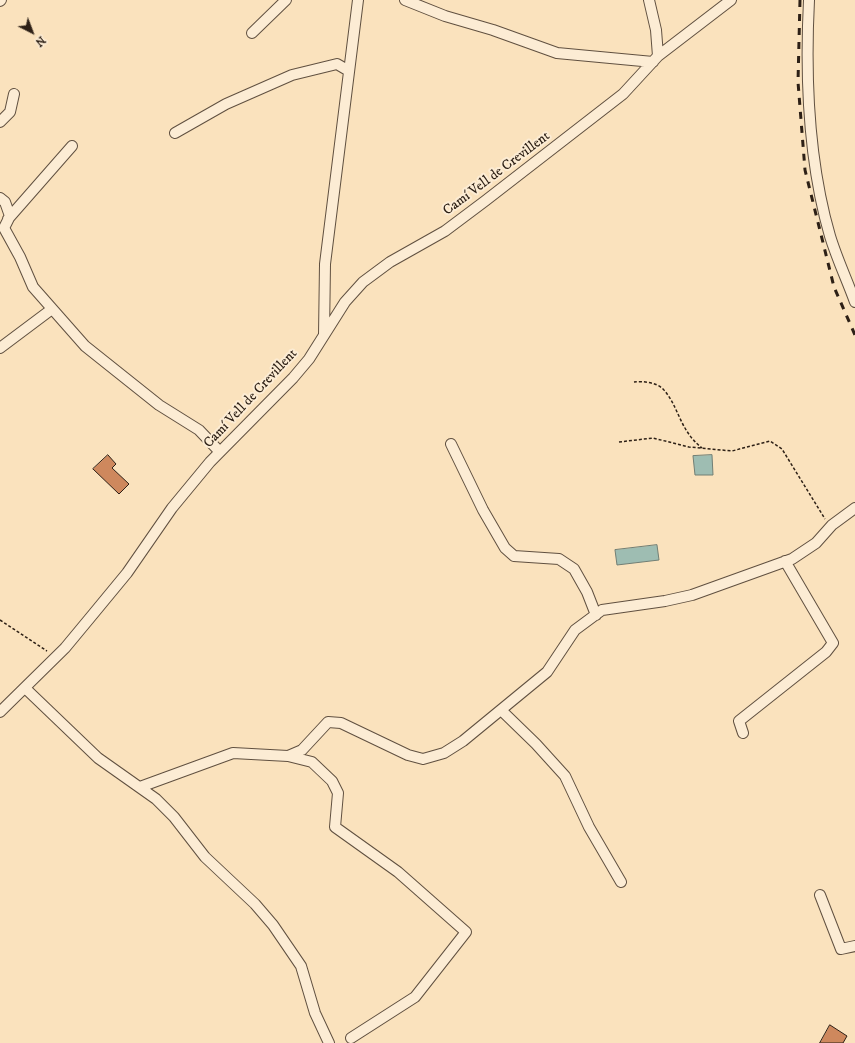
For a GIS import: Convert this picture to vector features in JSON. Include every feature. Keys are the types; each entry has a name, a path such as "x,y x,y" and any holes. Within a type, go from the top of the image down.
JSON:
{"street":[{"path":"252,33 286,0"},
{"path":"324,335 324,264 358,0"},
{"path":"405,0 445,16 493,30 557,54 656,59 656,30 649,0"},
{"name":"Camí Vell de Crevillent","path":"0,712 56,657 94,614 127,573 172,508 220,452 293,378 309,359 345,302 363,282 390,262 444,231 485,201 623,94 656,59 731,0"},
{"path":"809,0 807,55 810,126 818,187 830,238 855,302"},
{"path":"176,132 226,104 292,75 338,64 349,71"},
{"path":"0,122 10,112 14,94"},
{"path":"8,218 72,146"},
{"path":"0,198 5,202 10,216 4,228 20,257 33,287 84,346 159,405 199,430 220,452"},
{"path":"0,348 52,309"},
{"path":"452,444 484,510 505,548 514,556 559,559 574,569 587,592 596,615"},
{"path":"288,756 302,750 328,722 341,723 408,755 423,759 444,753 501,710 547,672 575,630 602,610 665,601 692,595 792,559 816,543 830,528 855,508"},
{"path":"743,733 739,721 820,656 833,643 785,561"},
{"path":"25,688 98,758 120,775 140,787 174,817 205,857 274,924 301,966 315,1013 329,1043"},
{"path":"501,710 536,744 565,776 589,826 621,882"},
{"path":"140,787 233,753 288,756 312,762 332,781 338,792 335,827 398,872 466,932 415,997 351,1038"},
{"path":"820,895 841,949 855,946"}],"path":[{"path":"634,382 644,381 662,388 693,441 702,448"},
{"path":"619,442 653,438 675,445 732,451 770,441 782,449 830,528"},
{"path":"0,620 56,657"}],"water":[{"path":"712,455 713,475 695,475 693,456"},
{"path":"657,545 659,560 617,565 615,550"}],"building":[{"path":"108,455 116,464 112,468 129,484 119,494 93,469"},
{"path":"830,1025 847,1036 843,1043 820,1043"}],"railway":[{"path":"800,0 798,82 805,170 834,287 855,335"}]}
